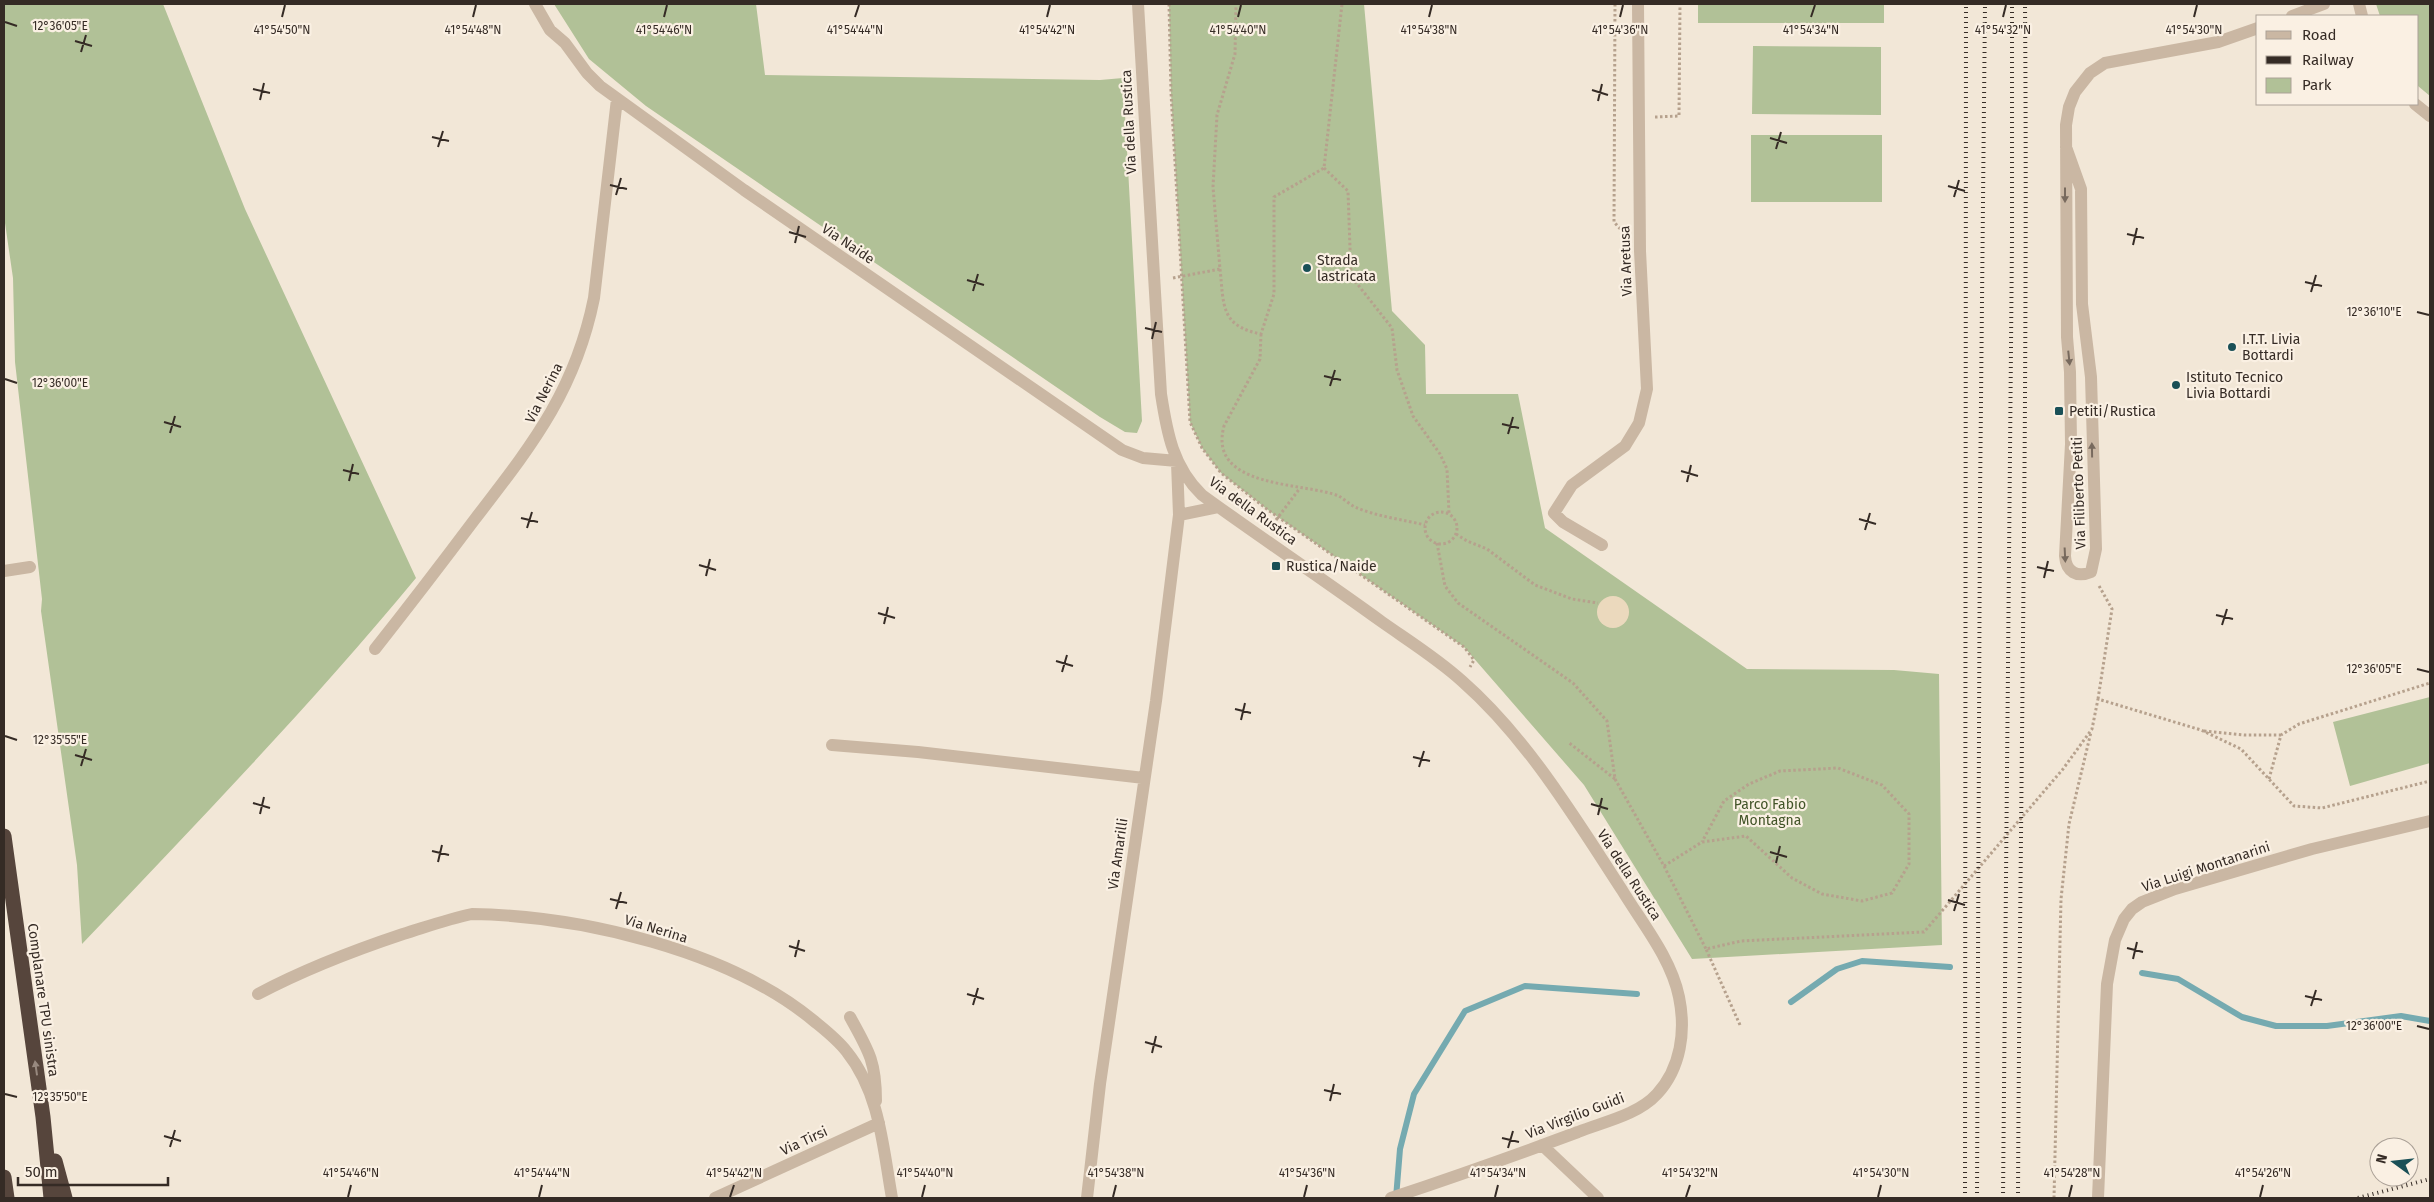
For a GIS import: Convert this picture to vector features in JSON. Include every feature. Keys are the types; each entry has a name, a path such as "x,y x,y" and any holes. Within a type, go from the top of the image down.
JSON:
{"highway":[{"name":"Complanare TPU sinistra","path":"4,836 43,1117 51,1198"},
{"path":"43,1117 65,1198"},
{"path":"4,1177 7,1198"}],"street":[{"name":"Via Naide","path":"535,4 550,30 565,43 587,72 617,99 744,190 1122,450 1143,458 1177,461"},
{"name":"Via della Rustica","path":"1138,4 1161,394 1167,434 1177,461 1194,486 1218,506 1379,619 1462,681 1524,746 1586,835 1649,933 1673,978 1678,995 1682,1025 1681,1044"},
{"name":"Via Aretusa","path":"1602,545 1563,522 1554,513 1572,485 1625,446 1639,423 1647,389 1640,251 1638,4"},
{"path":"2295,15 2324,4"},
{"name":"Via Filiberto Petiti","path":"2066,147 2081,189 2082,304 2090,377 2096,549 2091,572 2079,574 2072,572 2068,568 2065,556 2071,444 2070,372 2066,337 2066,147 2066,125 2069,106 2080,85 2098,66 2111,61 2218,42 2256,29"},
{"name":"Via Nerina","path":"375,649 535,441 566,384 587,330 594,298 617,99"},
{"path":"2416,105 2430,116"},
{"name":"Via Amarilli","path":"1087,1198 1100,1084 1144,778 1179,515 1177,461"},
{"path":"1179,515 1218,506"},
{"path":"4,571 30,567"},
{"path":"832,745 918,752 1144,778"},
{"name":"Via Luigi Montanarini","path":"2098,1198 2107,984 2115,940 2124,919 2132,909 2142,902 2175,889 2312,849 2430,821"},
{"name":"Via Nerina","path":"258,994 308,968 455,917 490,915 584,925 660,945 761,984 799,1009 847,1051 864,1079 876,1106 892,1198"},
{"path":"850,1017 870,1052 876,1080 876,1106"},
{"name":"Via Virgilio Guidi","path":"1391,1198 1500,1162 1628,1113 1651,1100 1668,1080 1681,1044"},
{"name":"Via Tirsi","path":"715,1198 879,1123"},
{"path":"1542,1145 1598,1198"}],"path":[{"path":"1169,4 1171,94 1190,422 1202,448 1221,473 1278,517 1464,647 1474,660 1462,681"},
{"path":"1236,4 1235,54 1217,115 1213,187 1224,307 1228,318 1234,325 1247,332 1261,334"},
{"path":"1324,168 1342,4"},
{"path":"1615,4 1614,222 1640,251"},
{"path":"1638,117 1679,116 1680,4"},
{"path":"1324,168 1274,197 1274,294 1261,334 1260,359 1224,426 1223,444 1229,458 1243,472 1261,481 1339,496 1355,507 1425,525"},
{"path":"1324,168 1348,191 1352,276 1392,328 1397,370 1413,416 1440,454 1447,469 1449,513 1456,522 1456,534 1449,542 1437,543 1428,537 1425,525 1428,518 1434,513 1449,513"},
{"path":"1173,278 1220,269"},
{"path":"1273,524 1300,488"},
{"path":"1456,534 1487,549 1535,585 1572,599 1598,603"},
{"path":"1437,543 1445,586 1458,603 1573,683 1607,721 1614,779"},
{"path":"2054,1198 2061,899 2068,824 2092,729 2112,608 2091,572"},
{"path":"2201,730 2244,735 2281,735 2299,724 2430,683"},
{"path":"2098,699 2201,730 2241,748 2294,806 2322,808 2430,781"},
{"path":"1706,949 1741,941 1924,932 2063,769 2092,729"},
{"path":"2269,779 2281,735"},
{"path":"1568,742 1614,779 1664,866 1706,949 1740,1025"},
{"path":"1664,866 1702,842 1746,836 1792,878 1822,894 1862,901 1892,893 1909,864 1909,814 1882,785 1838,768 1780,771 1749,784 1724,801 1702,842"}],"green space":[{"path":"4,4 163,4 245,209 416,578 336,672 82,944 77,865 41,611 42,599 15,362 13,278 5,223"},
{"path":"554,4 756,4 765,75 1100,80 1123,78 1142,421 1137,433 1125,432 1100,417 646,106 589,59"},
{"name":"Parco Fabio Montagna","path":"1169,4 1364,4 1392,311 1425,345 1426,394 1518,394 1545,528 1747,669 1894,670 1939,674 1942,945 1692,959 1584,785 1464,647 1268,510 1221,473 1202,448 1190,422 1171,93"},
{"path":"1698,4 1884,4 1884,23 1698,23"},
{"path":"2376,4 2430,4 2430,96 2419,87 2419,15 2380,15"},
{"path":"1753,46 1881,47 1881,115 1752,114"},
{"path":"1751,135 1882,135 1882,202 1751,202"},
{"path":"2430,697 2430,763 2350,786 2333,722"}],"shaded area":[{"path":"1613,596 1625,600 1629,612 1625,624 1613,628 1601,624 1597,612 1601,600"}],"waterway":[{"path":"1791,1002 1837,969 1862,961 1950,967"},
{"path":"2142,973 2178,979 2242,1017 2276,1026 2327,1026 2401,1016 2430,1021"},
{"path":"1396,1198 1400,1149 1414,1094 1465,1011 1525,986 1637,994"}],"railway":[{"path":"1965,1198 1966,4"},
{"path":"1977,1198 1980,500 1985,4"},
{"path":"2003,1198 2012,241 2012,4"},
{"path":"2018,1198 2025,452 2025,4"},
{"path":"2358,1198 2430,1179"}],"place":[{"name":"Strada lastricata","path":"1307,268"},
{"name":"I.T.T. Livia Bottardi","path":"2232,347"},
{"name":"Istituto Tecnico Livia Bottardi","path":"2176,385"},
{"name":"Petiti/Rustica","path":"2059,411"},
{"name":"Rustica/Naide","path":"1276,566"}]}
